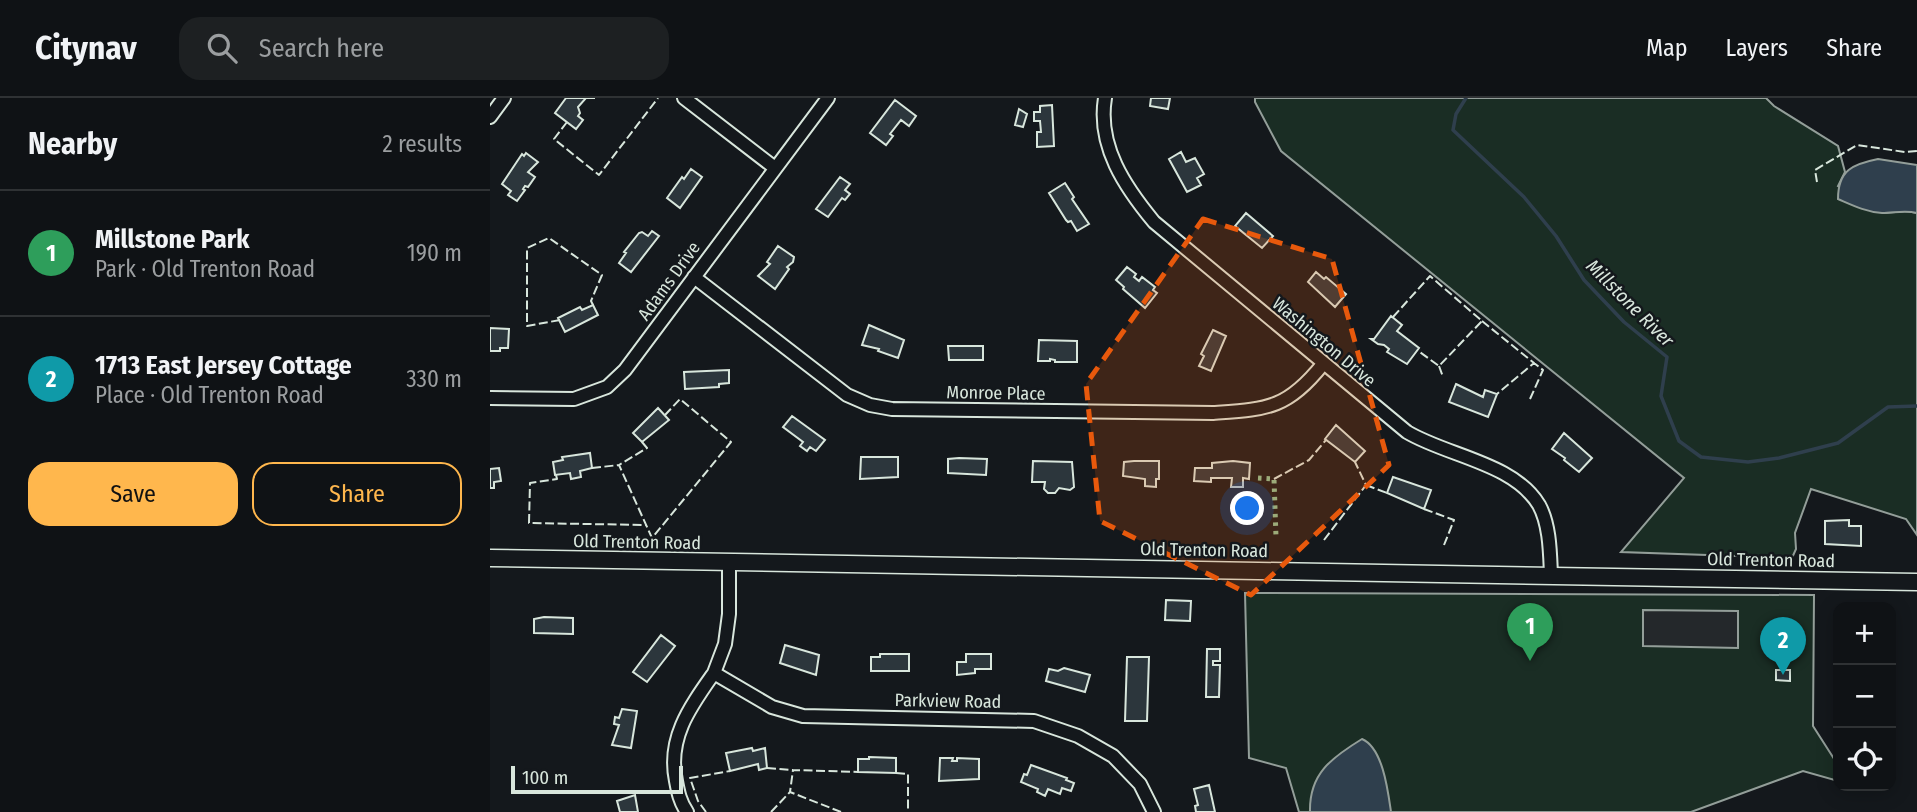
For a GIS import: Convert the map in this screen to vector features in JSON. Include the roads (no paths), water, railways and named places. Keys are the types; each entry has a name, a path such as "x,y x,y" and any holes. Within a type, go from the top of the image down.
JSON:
{"main road":[{"name":"Old Trenton Road","path":"490,558 1917,582"}],"street":[{"path":"490,117 504,98"},
{"path":"684,98 775,168"},
{"name":"Adams Drive","path":"490,398 574,399 607,387 625,370 828,98"},
{"name":"Washington Drive","path":"1105,98 1107,148 1128,190 1154,222 1407,432 1421,441 1503,473 1522,486 1539,505 1546,526 1551,575"},
{"name":"Monroe Place","path":"694,276 847,395 881,407 1213,413 1257,410 1290,399 1310,382 1323,364"},
{"path":"687,812 680,802 673,768 675,739 687,712 714,673 725,644 729,614 729,563"},
{"name":"Parkview Road","path":"714,673 772,707 803,716 1034,721 1078,736 1113,756 1140,784 1154,812"}],"water":[{"path":"1878,159 1917,165 1917,213 1876,212 1838,199 1841,181 1849,170 1861,163"},
{"path":"1362,739 1375,751 1380,761 1391,812 1310,812 1313,787 1324,768"}],"waterway":[{"name":"Millstone River","path":"1466,98 1456,114 1453,130 1524,197 1556,236 1584,280 1624,322 1667,357 1661,396 1679,441 1701,457 1748,462 1779,458 1838,443 1888,407 1917,406"}],"place":[{"name":"Millstone Park","path":"1530,661"},
{"name":"1713 East Jersey Cottage","path":"1783,675"}]}
